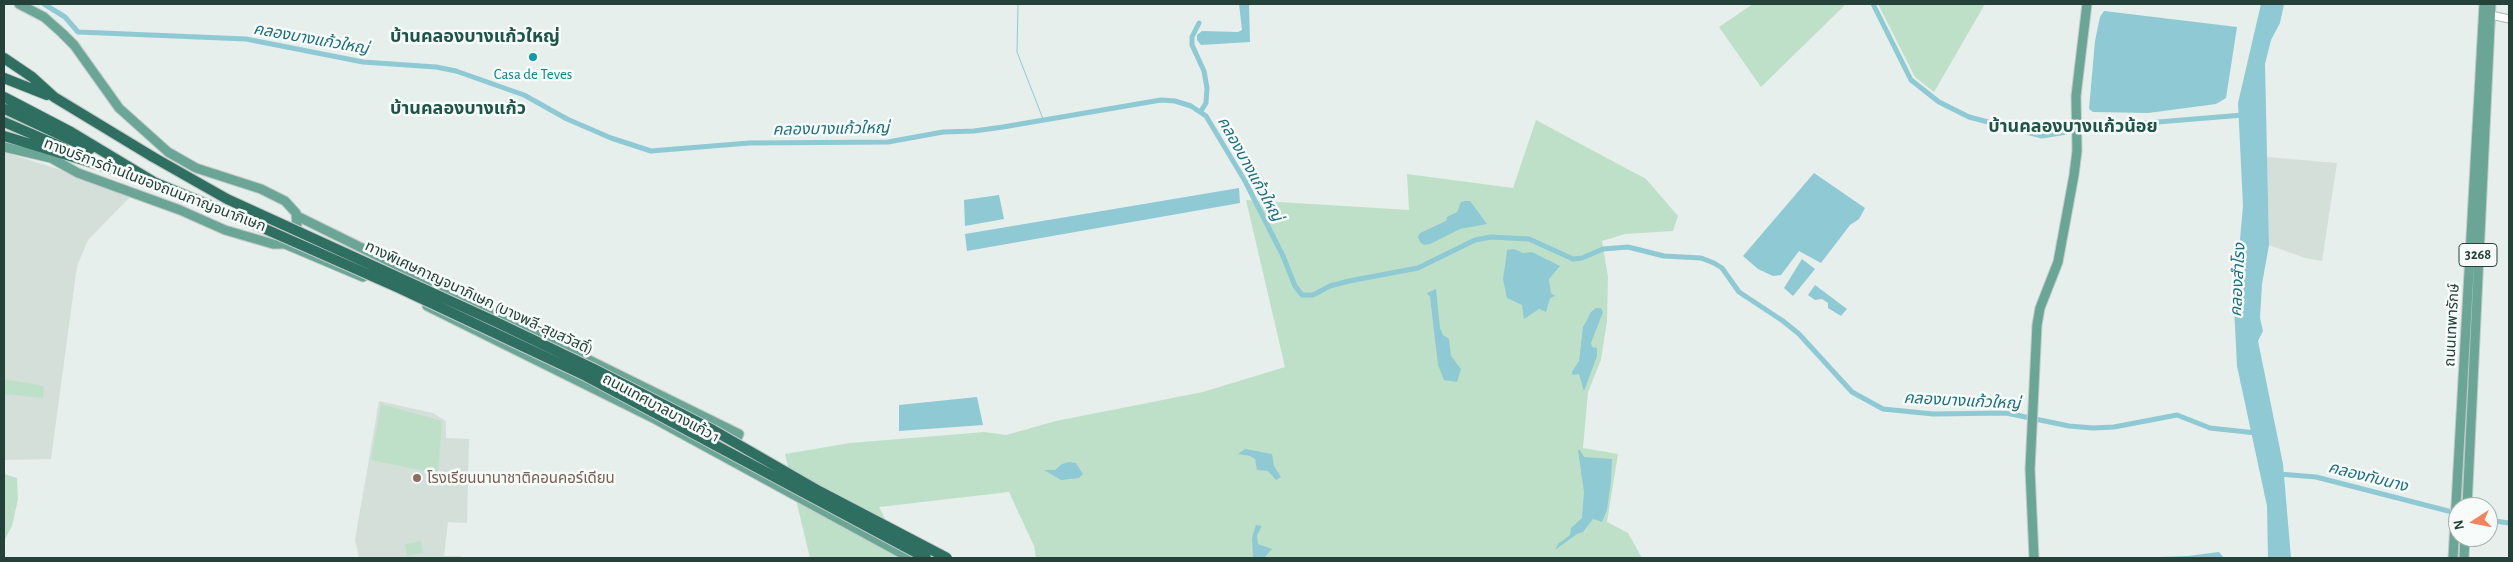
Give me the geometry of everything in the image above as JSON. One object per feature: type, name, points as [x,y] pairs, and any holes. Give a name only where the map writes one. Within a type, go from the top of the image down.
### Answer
[{"type":"highway","name":"ทางพิเศษกาญจนาภิเษก (บางพลี-สุขสวัสดิ์)","points":[[4,58],[32,77],[54,97],[153,157],[242,206],[478,313],[594,369],[713,430],[820,491],[947,558]]},
{"type":"highway","points":[[4,78],[54,97]]},
{"type":"highway","name":"ทางพิเศษกาญจนาภิเษก (บางพลี-สุขสวัสดิ์)","points":[[4,97],[71,132],[158,184]]},
{"type":"highway","points":[[5,109],[71,142],[107,155]]},
{"type":"highway","name":"ทางพิเศษกาญจนาภิเษก (บางพลี-สุขสวัสดิ์)","points":[[4,122],[62,147],[81,160]]},
{"type":"highway","name":"ทางพิเศษกาญจนาภิเษก (บางพลี-สุขสวัสดิ์)","points":[[4,136],[158,184],[399,288],[586,376],[649,408],[926,558]]},
{"type":"main road","points":[[19,4],[44,17],[62,33],[74,45],[119,108],[168,152],[196,168],[261,189],[285,201],[297,216],[739,434],[728,459]]},
{"type":"main road","points":[[2034,558],[2030,482],[2030,425],[2037,325],[2040,308],[2058,262],[2076,161],[2079,57],[2087,4]]},
{"type":"main road","name":"ถนนเทพารักษ์","points":[[2453,558],[2484,4]]},
{"type":"main road","name":"ถนนเทพารักษ์","points":[[2467,497],[2492,4]]},
{"type":"main road","name":"ทางบริการด้านในของถนนกาญจนาภิเษก","points":[[4,147],[55,160],[78,173],[180,210],[225,230],[273,244],[284,244]]},
{"type":"main road","points":[[284,244],[294,237],[297,216]]},
{"type":"main road","name":"ถนนเทศบาลบางแก้ว 1","points":[[284,244],[406,295],[619,401],[910,558]]},
{"type":"street","points":[[2491,15],[2509,19]]},
{"type":"shaded area","points":[[4,152],[134,193],[88,240],[77,266],[51,459],[4,460]]},
{"type":"shaded area","points":[[2267,157],[2337,163],[2322,261],[2305,258],[2269,245]]},
{"type":"shaded area","name":"โรงเรียนนานาชาติคอนคอร์เดียน","points":[[379,401],[433,413],[446,421],[446,438],[469,439],[467,523],[448,522],[444,556],[461,556],[461,558],[359,558],[355,540]]},
{"type":"green space","points":[[1753,4],[1846,4],[1761,87],[1719,27]]},
{"type":"green space","points":[[1878,4],[1985,4],[1934,92],[1915,77]]},
{"type":"green space","points":[[1536,120],[1646,179],[1678,216],[1673,231],[1625,234],[1602,241],[1608,277],[1607,321],[1601,360],[1588,392],[1583,448],[1618,454],[1607,522],[1628,533],[1642,558],[1036,558],[1034,546],[1009,492],[879,507],[905,558],[810,558],[785,454],[850,443],[985,432],[1006,435],[1056,421],[1203,392],[1285,367],[1246,200],[1409,210],[1407,174],[1513,188]]},
{"type":"green space","points":[[4,379],[44,386],[43,398],[4,394]]},
{"type":"green space","points":[[381,404],[442,421],[438,474],[371,460]]},
{"type":"green space","points":[[4,474],[17,478],[18,499],[12,526],[4,541]]},
{"type":"green space","points":[[421,541],[423,553],[407,556],[405,544]]},
{"type":"water","points":[[1239,4],[1249,4],[1250,42],[1201,45],[1197,40],[1197,35],[1202,31],[1238,32],[1242,30]]},
{"type":"water","name":"คลองสำโรง","points":[[2261,4],[2284,4],[2280,23],[2271,40],[2265,64],[2269,245],[2262,284],[2260,318],[2263,331],[2258,341],[2283,464],[2291,558],[2268,558],[2267,506],[2237,366],[2234,307],[2243,206],[2238,103]]},
{"type":"water","points":[[2104,11],[2237,27],[2226,98],[2216,104],[2148,113],[2093,112],[2089,109],[2095,41],[2100,17]]},
{"type":"water","points":[[1814,173],[1865,208],[1859,219],[1850,225],[1821,263],[1799,251],[1781,275],[1773,276],[1758,269],[1743,256]]},
{"type":"water","points":[[1239,188],[1240,203],[967,251],[965,234]]},
{"type":"water","points":[[999,195],[1004,219],[965,226],[964,200]]},
{"type":"water","points":[[1470,201],[1487,224],[1460,229],[1430,244],[1424,245],[1420,242],[1418,237],[1420,233],[1446,221],[1447,217],[1457,212],[1461,202]]},
{"type":"water","points":[[1514,249],[1523,253],[1532,252],[1560,266],[1549,279],[1551,293],[1555,296],[1550,298],[1546,312],[1539,309],[1524,319],[1522,305],[1507,298],[1503,279],[1507,250]]},
{"type":"water","points":[[1802,259],[1815,269],[1793,296],[1784,288]]},
{"type":"water","points":[[1815,285],[1847,309],[1841,316],[1828,308],[1828,303],[1822,299],[1815,300],[1808,295]]},
{"type":"water","points":[[1436,289],[1440,328],[1443,335],[1449,339],[1451,356],[1461,369],[1457,382],[1444,380],[1438,365],[1430,297],[1427,293]]},
{"type":"water","points":[[1596,308],[1601,308],[1603,312],[1591,343],[1592,347],[1597,348],[1597,356],[1584,391],[1579,374],[1572,375],[1572,372],[1579,361],[1583,327],[1591,312]]},
{"type":"water","points":[[977,397],[983,425],[899,431],[899,405]]},
{"type":"water","points":[[1245,449],[1272,454],[1274,466],[1281,477],[1276,480],[1268,471],[1257,470],[1255,459],[1238,454]]},
{"type":"water","points":[[1578,450],[1580,450],[1584,457],[1612,459],[1607,510],[1602,522],[1593,519],[1583,532],[1577,534],[1555,550],[1558,544],[1570,535],[1571,528],[1582,518],[1584,492]]},
{"type":"water","points":[[1076,463],[1083,474],[1079,478],[1061,480],[1044,470],[1055,470],[1062,464]]},
{"type":"water","points":[[1256,525],[1262,526],[1257,535],[1258,544],[1272,549],[1264,558],[1253,558],[1252,538]]},
{"type":"water","points":[[2219,552],[2224,558],[2134,558],[2188,556]]},
{"type":"waterway","name":"คลองบางแก้วใหญ่","points":[[44,4],[65,17],[78,32],[246,39],[363,62],[436,67],[456,71],[524,95],[567,119],[611,138],[651,151],[749,143],[888,142],[943,132],[974,131],[1003,127],[1161,100],[1175,101],[1191,106],[1206,116],[1245,181],[1283,256],[1295,286],[1302,295],[1313,295],[1330,286],[1349,281],[1418,268],[1475,240],[1491,237],[1529,239],[1573,259],[1582,258],[1603,249],[1628,247],[1664,256],[1701,258],[1722,268],[1739,292],[1799,334],[1852,392],[1883,409],[1933,414],[2006,413],[2069,426],[2093,428],[2114,427],[2177,415],[2210,428],[2256,433]]},
{"type":"waterway","points":[[1018,4],[1017,52],[1043,119]]},
{"type":"waterway","points":[[1873,4],[1911,80],[1939,102],[1969,117],[2042,136],[2097,127],[2243,115]]},
{"type":"waterway","points":[[1199,23],[1192,37],[1192,45],[1204,71],[1207,88],[1206,103],[1201,111]]},
{"type":"waterway","name":"คลองทับนาง","points":[[2279,474],[2316,477],[2448,511]]},
{"type":"waterway","name":"คลองทับนาง","points":[[2498,521],[2509,523]]},
{"type":"place","name":"Casa de Teves","points":[[533,57]]},
{"type":"place","name":"โรงเรียนนานาชาติคอนคอร์เดียน","points":[[417,478]]},
{"type":"district","name":"บ้านคลองบางแก้วใหญ่","points":[[475,37]]},
{"type":"district","name":"บ้านคลองบางแก้ว","points":[[458,109]]},
{"type":"district","name":"บ้านคลองบางแก้วน้อย","points":[[2073,127]]}]
